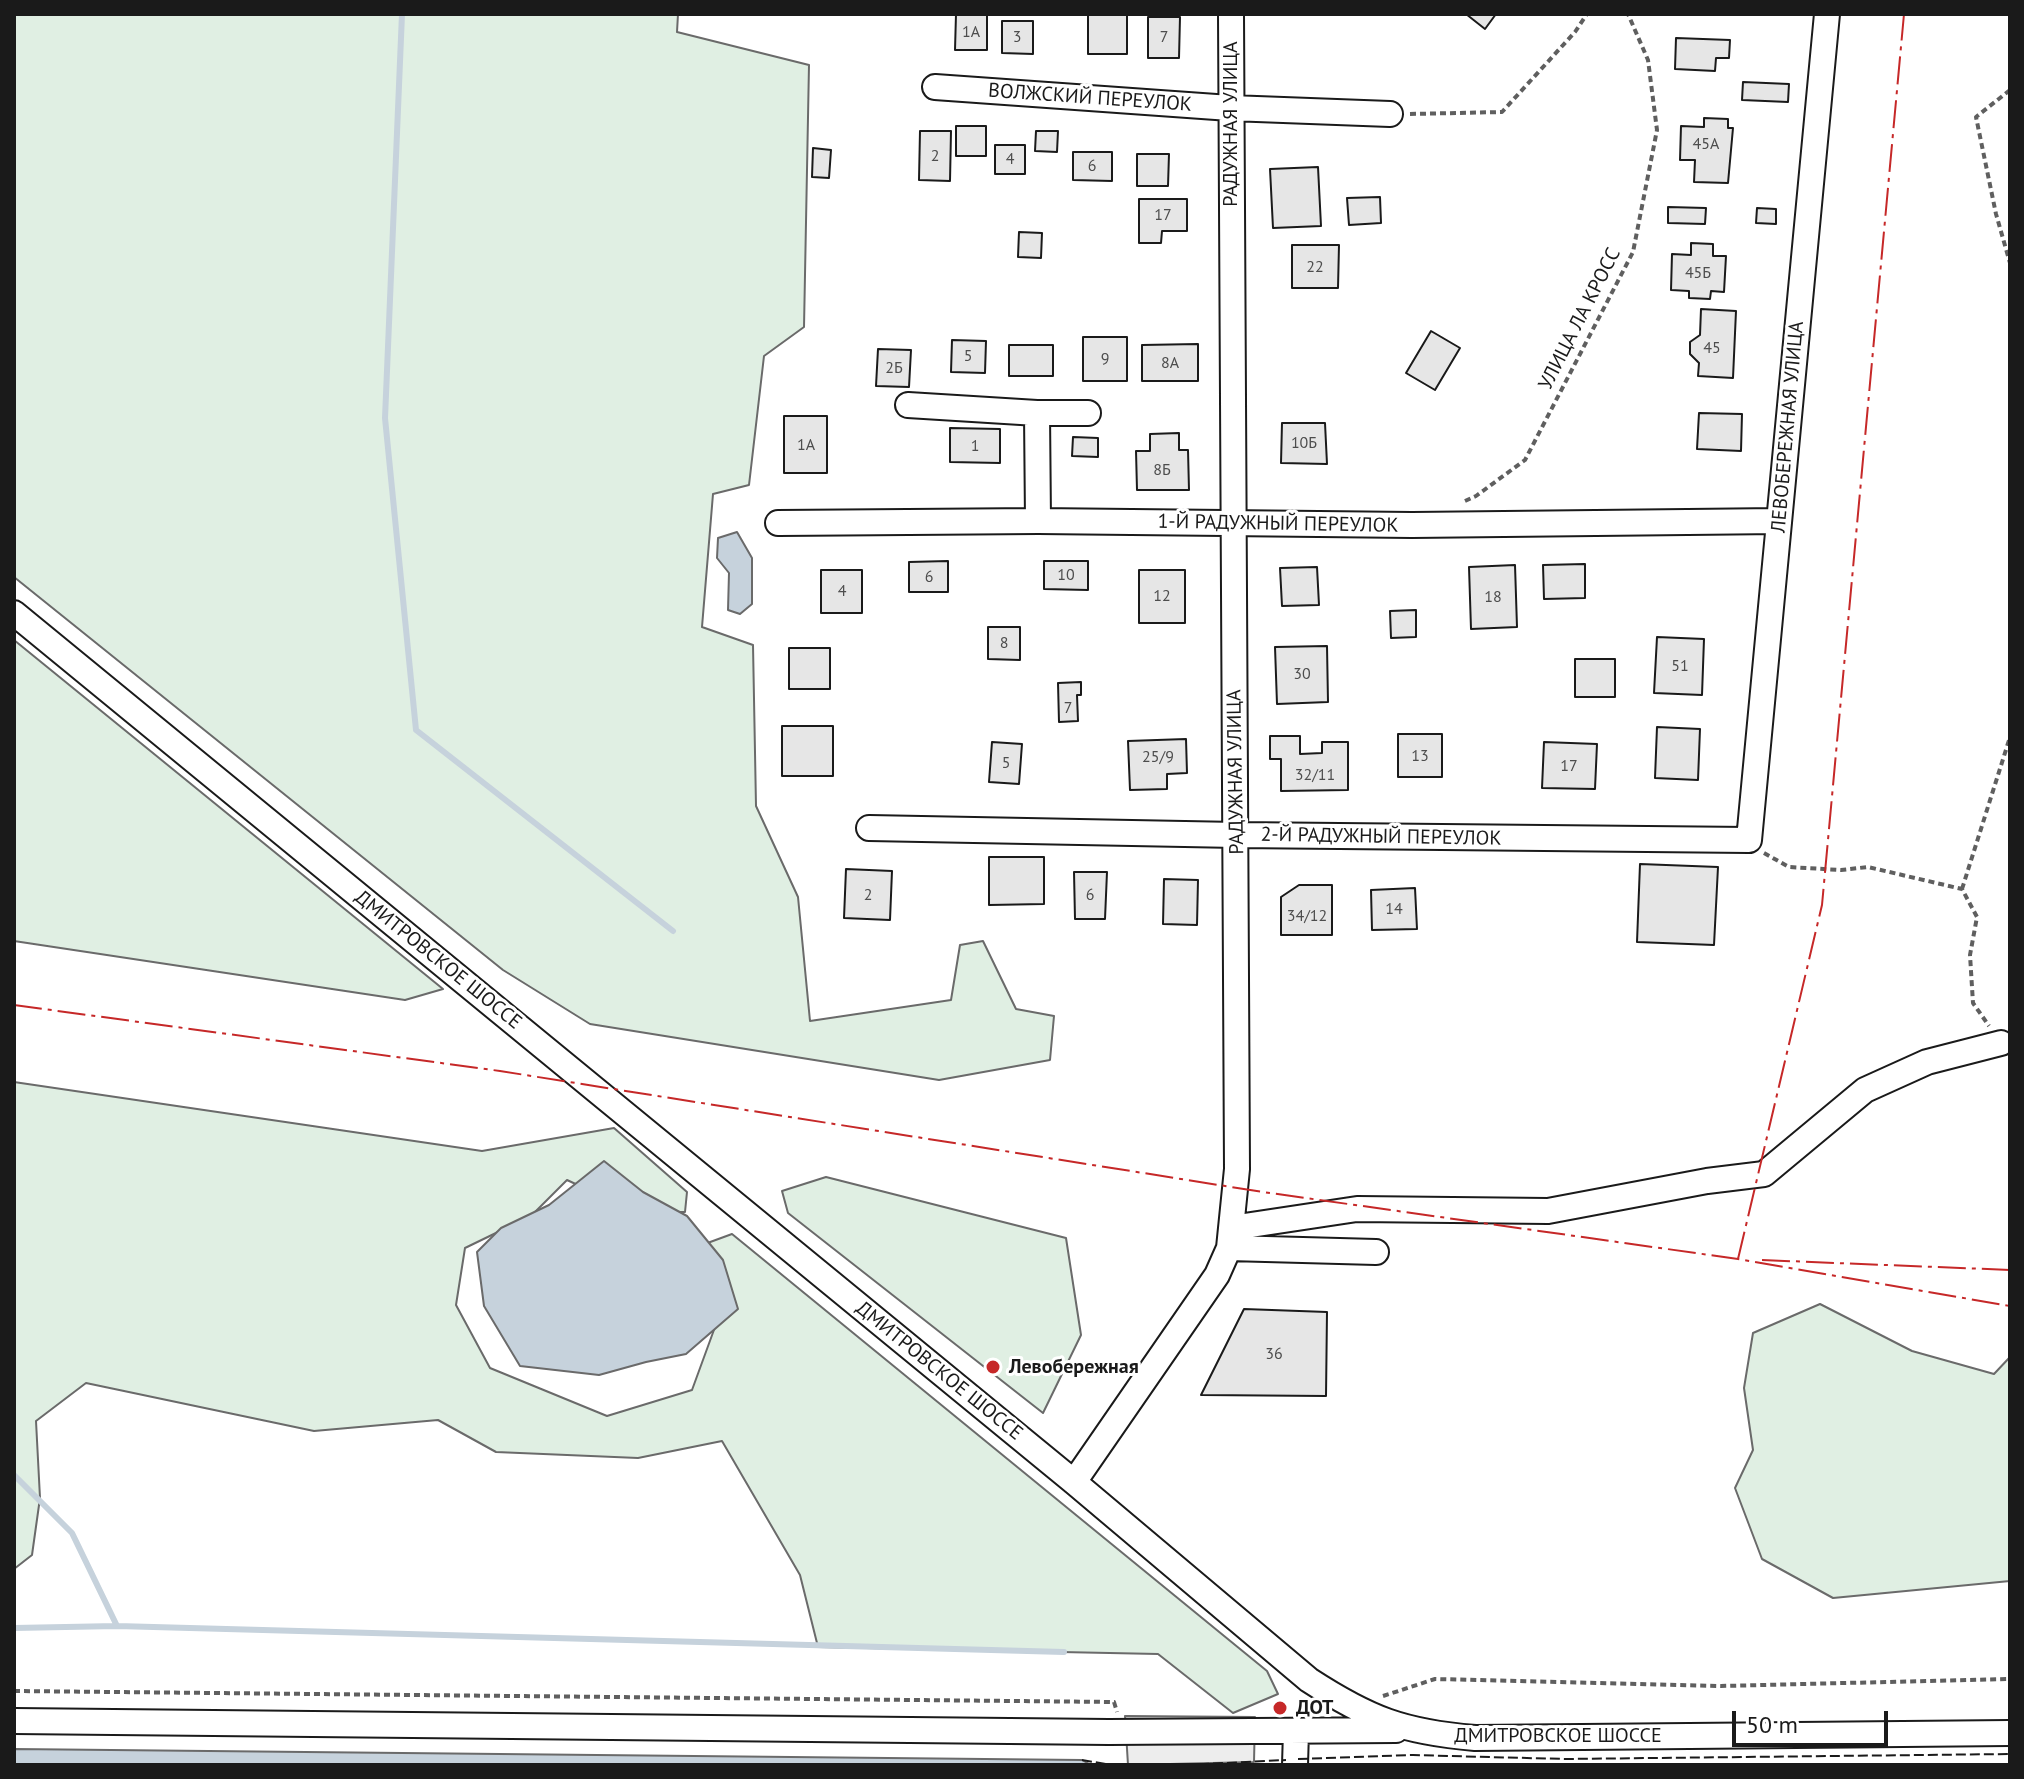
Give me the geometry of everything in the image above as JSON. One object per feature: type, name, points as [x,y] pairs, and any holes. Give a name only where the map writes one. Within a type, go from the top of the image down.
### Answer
[{"type":"street","name":"РАДУЖНАЯ УЛИЦА","points":[[1074,1482],[1217,1275],[1230,1238],[1237,1169],[1231,14]]},
{"type":"street","name":"ЛЕВОБЕРЕЖНАЯ УЛИЦА","points":[[1749,840],[1827,14]]},
{"type":"street","name":"ВОЛЖСКИЙ ПЕРЕУЛОК","points":[[935,87],[1230,108],[1390,114]]},
{"type":"street","points":[[908,405],[1088,413]]},
{"type":"street","points":[[1037,413],[1038,521]]},
{"type":"street","name":"1-Й РАДУЖНЫЙ ПЕРЕУЛОК","points":[[778,523],[1038,521],[1412,525],[1779,521]]},
{"type":"street","name":"ДМИТРОВСКОЕ ШОССЕ","points":[[14,613],[1074,1482],[1309,1680],[1350,1706],[1409,1730],[1475,1738],[2010,1733]]},
{"type":"street","name":"2-Й РАДУЖНЫЙ ПЕРЕУЛОК","points":[[869,828],[1749,840]]},
{"type":"street","points":[[1230,1238],[1357,1209],[1548,1211],[1707,1181],[1764,1174],[1865,1090],[1927,1062],[2001,1043]]},
{"type":"street","points":[[1230,1238],[1376,1252]]},
{"type":"street","points":[[14,1721],[1122,1731],[1409,1730]]},
{"type":"street","points":[[1295,1765],[1296,1731]]},
{"type":"path","points":[[1390,114],[1502,112],[1575,32],[1587,14]]},
{"type":"path","name":"УЛИЦА ЛА КРОСС","points":[[1464,502],[1525,460],[1633,252],[1657,130],[1648,60],[1628,14]]},
{"type":"path","points":[[2010,90],[1976,117],[1996,214],[2010,263]]},
{"type":"path","points":[[2001,1043],[1973,1003],[1970,955],[1977,917],[1962,889],[2010,737]]},
{"type":"path","points":[[1749,840],[1772,860],[1789,867],[1841,870],[1868,867],[1962,889]]},
{"type":"path","points":[[1381,1696],[1435,1679],[1721,1686],[2010,1679]]},
{"type":"path","points":[[14,1691],[1114,1702],[1122,1731]]},
{"type":"green space","points":[[14,14],[678,14],[677,32],[809,65],[804,327],[764,356],[749,485],[713,494],[702,627],[753,645],[756,806],[798,897],[810,1021],[951,1000],[960,945],[983,941],[1016,1009],[1054,1016],[1050,1060],[939,1080],[590,1024],[503,970],[14,577]]},
{"type":"green space","points":[[14,640],[443,989],[405,1000],[14,941]]},
{"type":"green space","points":[[14,1082],[482,1151],[614,1128],[687,1192],[685,1212],[636,1212],[567,1180],[531,1216],[465,1248],[456,1305],[490,1368],[607,1416],[692,1390],[730,1286],[702,1245],[732,1234],[1267,1671],[1278,1694],[1233,1713],[1158,1654],[818,1647],[800,1575],[722,1441],[638,1458],[496,1452],[438,1420],[314,1431],[86,1383],[36,1421],[40,1498],[32,1555],[14,1569]]},
{"type":"green space","points":[[826,1177],[1066,1238],[1081,1335],[1043,1413],[788,1213],[782,1191]]},
{"type":"green space","points":[[1820,1304],[1912,1351],[1994,1374],[2010,1357],[2010,1581],[1833,1598],[1762,1559],[1735,1488],[1753,1450],[1744,1388],[1753,1333]]},
{"type":"shaded area","points":[[737,532],[752,558],[752,604],[740,614],[728,610],[729,573],[717,558],[718,538]]},
{"type":"shaded area","points":[[604,1161],[643,1192],[687,1216],[723,1260],[738,1309],[686,1354],[599,1375],[520,1366],[484,1306],[477,1252],[501,1228],[549,1205]]},
{"type":"shaded area","points":[[1125,1716],[1255,1717],[1254,1762],[1128,1765]]},
{"type":"shaded area","points":[[14,1749],[1082,1760],[1091,1765],[14,1765]]},
{"type":"building","points":[[956,14],[987,14],[987,50],[955,50]]},
{"type":"building","points":[[1088,14],[1127,14],[1127,54],[1088,54]]},
{"type":"building","points":[[1466,14],[1496,14],[1485,29]]},
{"type":"building","points":[[1148,17],[1180,17],[1179,58],[1148,58]]},
{"type":"building","points":[[1002,21],[1033,21],[1033,54],[1002,53]]},
{"type":"building","points":[[1676,38],[1730,40],[1729,58],[1716,58],[1715,71],[1675,69]]},
{"type":"building","points":[[1743,82],[1789,84],[1788,102],[1742,100]]},
{"type":"building","points":[[1704,118],[1728,119],[1728,128],[1733,128],[1728,183],[1694,182],[1695,160],[1680,160],[1681,126],[1704,127]]},
{"type":"building","points":[[956,126],[986,126],[986,156],[956,156]]},
{"type":"building","points":[[920,131],[951,131],[950,181],[919,180]]},
{"type":"building","points":[[1036,131],[1058,131],[1057,152],[1035,151]]},
{"type":"building","points":[[995,145],[1025,145],[1025,174],[995,174]]},
{"type":"building","points":[[813,148],[831,150],[829,178],[812,177]]},
{"type":"building","points":[[1073,152],[1112,152],[1112,181],[1073,180]]},
{"type":"building","points":[[1137,154],[1169,154],[1168,186],[1137,186]]},
{"type":"building","points":[[1318,167],[1321,226],[1273,228],[1270,169]]},
{"type":"building","points":[[1380,197],[1381,223],[1349,225],[1347,198]]},
{"type":"building","points":[[1139,199],[1187,199],[1187,231],[1162,231],[1161,243],[1139,243]]},
{"type":"building","points":[[1668,207],[1706,208],[1705,224],[1668,223]]},
{"type":"building","points":[[1757,208],[1776,209],[1776,224],[1756,223]]},
{"type":"building","points":[[1019,232],[1042,233],[1041,258],[1018,257]]},
{"type":"building","points":[[1691,243],[1713,244],[1713,256],[1726,256],[1724,292],[1711,291],[1710,299],[1689,298],[1689,291],[1671,290],[1672,254],[1691,255]]},
{"type":"building","points":[[1292,245],[1339,245],[1338,288],[1292,288]]},
{"type":"building","points":[[1701,309],[1736,311],[1733,378],[1698,376],[1699,363],[1690,354],[1690,342],[1700,335]]},
{"type":"building","points":[[1431,331],[1460,348],[1435,390],[1406,373]]},
{"type":"building","points":[[1083,337],[1127,337],[1127,381],[1083,381]]},
{"type":"building","points":[[952,340],[986,341],[985,373],[951,372]]},
{"type":"building","points":[[1198,344],[1198,381],[1142,381],[1142,345]]},
{"type":"building","points":[[1009,345],[1053,345],[1053,376],[1009,376]]},
{"type":"building","points":[[878,349],[911,350],[909,387],[876,386]]},
{"type":"building","points":[[1699,413],[1742,414],[1741,451],[1697,449]]},
{"type":"building","points":[[784,416],[827,416],[827,473],[784,473]]},
{"type":"building","points":[[1282,423],[1325,423],[1327,464],[1281,463]]},
{"type":"building","points":[[950,428],[1000,429],[1000,463],[950,462]]},
{"type":"building","points":[[1179,433],[1179,450],[1188,450],[1189,490],[1137,490],[1136,451],[1150,451],[1150,434]]},
{"type":"building","points":[[1073,437],[1098,438],[1098,457],[1072,456]]},
{"type":"building","points":[[948,561],[948,592],[909,592],[909,562]]},
{"type":"building","points":[[1044,561],[1088,561],[1088,590],[1044,589]]},
{"type":"building","points":[[1585,564],[1585,598],[1544,599],[1543,565]]},
{"type":"building","points":[[1515,565],[1517,627],[1471,629],[1469,567]]},
{"type":"building","points":[[1317,567],[1319,605],[1282,606],[1280,568]]},
{"type":"building","points":[[821,570],[862,570],[862,613],[821,613]]},
{"type":"building","points":[[1139,570],[1185,570],[1185,623],[1139,623]]},
{"type":"building","points":[[1416,610],[1416,637],[1391,638],[1390,611]]},
{"type":"building","points":[[988,627],[1020,627],[1020,660],[988,659]]},
{"type":"building","points":[[1657,637],[1704,639],[1702,695],[1654,693]]},
{"type":"building","points":[[1327,646],[1328,702],[1277,704],[1275,647]]},
{"type":"building","points":[[789,648],[830,648],[830,689],[789,689]]},
{"type":"building","points":[[1575,659],[1615,659],[1615,697],[1575,697]]},
{"type":"building","points":[[1081,682],[1081,695],[1077,695],[1078,721],[1059,722],[1058,683]]},
{"type":"building","points":[[782,726],[833,726],[833,776],[782,776]]},
{"type":"building","points":[[1657,727],[1700,729],[1698,780],[1655,778]]},
{"type":"building","points":[[1398,734],[1442,734],[1442,777],[1398,777]]},
{"type":"building","points":[[1270,736],[1300,736],[1300,754],[1322,753],[1322,742],[1348,742],[1348,790],[1281,791],[1281,759],[1270,759]]},
{"type":"building","points":[[1186,739],[1187,773],[1167,774],[1167,789],[1130,790],[1128,741]]},
{"type":"building","points":[[992,742],[1022,744],[1019,784],[989,782]]},
{"type":"building","points":[[1544,742],[1597,744],[1595,789],[1542,788]]},
{"type":"building","points":[[989,857],[1044,857],[1044,904],[989,905]]},
{"type":"building","points":[[1640,864],[1718,867],[1714,945],[1637,942]]},
{"type":"building","points":[[846,869],[892,871],[890,920],[844,918]]},
{"type":"building","points":[[1074,872],[1107,872],[1105,919],[1075,919]]},
{"type":"building","points":[[1164,879],[1198,880],[1197,925],[1163,924]]},
{"type":"building","points":[[1299,885],[1332,885],[1332,935],[1281,935],[1281,897]]},
{"type":"building","points":[[1415,888],[1417,929],[1372,930],[1371,890]]},
{"type":"building","points":[[1244,1309],[1327,1312],[1326,1396],[1201,1395]]},
{"type":"waterway","points":[[402,14],[385,418],[416,730],[673,931]]},
{"type":"waterway","points":[[14,1475],[72,1533],[117,1626]]},
{"type":"waterway","points":[[14,1628],[117,1626],[1064,1652]]},
{"type":"fence","points":[[1298,1759],[1413,1755],[1565,1759],[2010,1754]]},
{"type":"fence","points":[[1082,1760],[1112,1765]]},
{"type":"fence","points":[[1185,1765],[1286,1760]]},
{"type":"power","points":[[1738,1259],[1822,905],[1904,14]]},
{"type":"power","points":[[14,1005],[500,1071],[1263,1192],[1738,1259],[2010,1306]]},
{"type":"power","points":[[1762,1260],[2010,1270]]},
{"type":"place","name":"Левобережная","points":[[993,1367]]},
{"type":"place","name":"ДОТ","points":[[1280,1708]]}]
